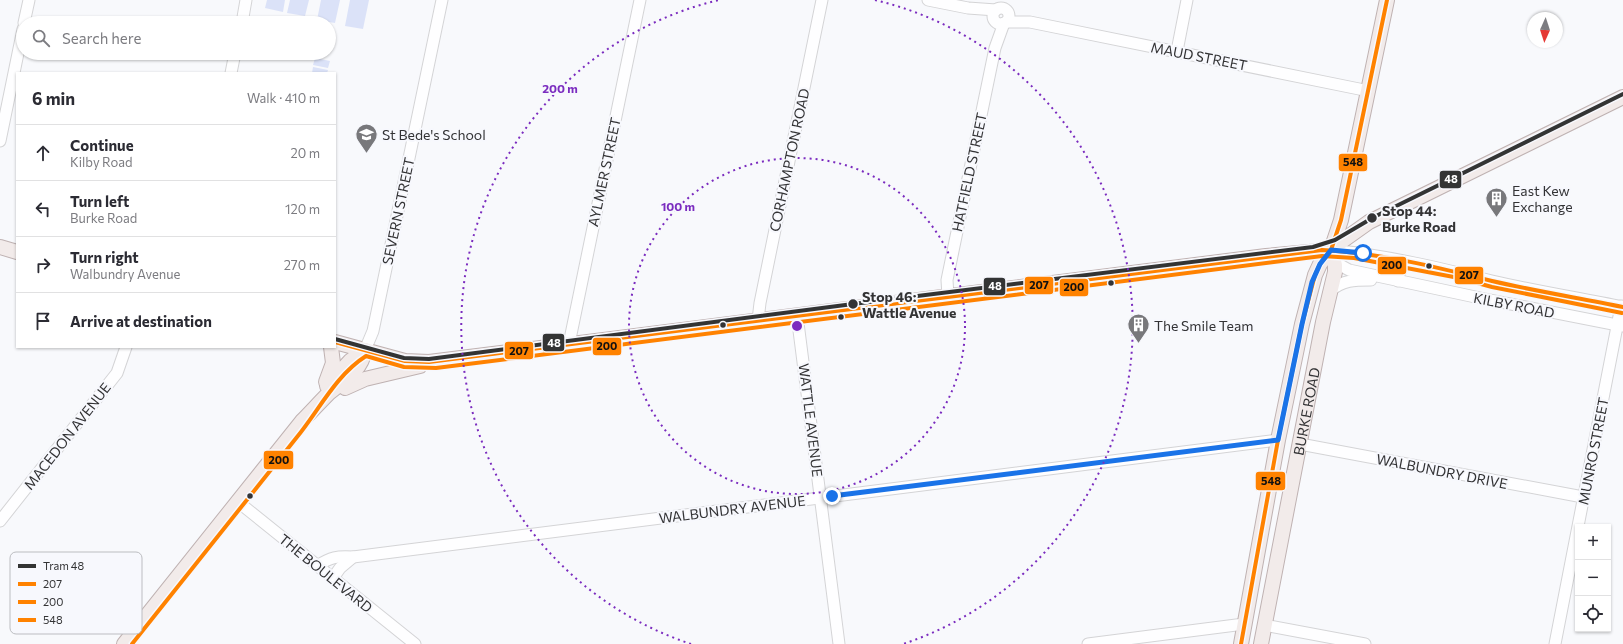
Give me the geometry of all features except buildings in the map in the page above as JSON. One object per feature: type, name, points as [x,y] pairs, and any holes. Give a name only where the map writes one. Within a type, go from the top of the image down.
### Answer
[{"type":"main road","name":"BURKE ROAD","points":[[1241,644],[1278,440],[1302,324],[1312,282],[1320,264],[1331,250],[1343,214],[1387,0]]},
{"type":"main road","points":[[318,400],[362,380],[442,361],[1295,252],[1331,250],[1369,222],[1623,98]]},
{"type":"main road","points":[[0,247],[16,252]]},
{"type":"main road","name":"BURKE ROAD","points":[[1261,644],[1323,322],[1336,269],[1331,250]]},
{"type":"main road","points":[[336,342],[411,362],[442,361]]},
{"type":"main road","points":[[142,621],[318,400],[333,363],[331,348]]},
{"type":"main road","points":[[318,400],[354,373],[362,362],[365,350]]},
{"type":"main road","points":[[124,644],[132,634]]},
{"type":"street","points":[[26,16],[29,0]]},
{"type":"street","points":[[243,16],[246,0]]},
{"type":"street","name":"SEVERN STREET","points":[[365,350],[373,331],[442,0]]},
{"type":"street","name":"AYLMER STREET","points":[[569,344],[640,0]]},
{"type":"street","name":"CORHAMPTON ROAD","points":[[758,320],[760,303],[822,0]]},
{"type":"street","name":"MAUD STREET","points":[[928,0],[968,8],[1002,12],[1030,22],[1369,91]]},
{"type":"street","points":[[1177,51],[1187,0]]},
{"type":"street","name":"HATFIELD STREET","points":[[948,296],[947,280],[1002,12]]},
{"type":"street","points":[[0,141],[17,60]]},
{"type":"street","points":[[231,72],[234,60]]},
{"type":"street","name":"KILBY ROAD","points":[[1331,250],[1363,253],[1460,272],[1493,281],[1622,306]]},
{"type":"street","name":"KILBY ROAD","points":[[1331,250],[1337,261],[1345,269],[1620,325]]},
{"type":"street","points":[[1330,291],[1338,285],[1350,280],[1394,280],[1401,261]]},
{"type":"street","name":"MUNRO STREET","points":[[1555,644],[1620,325],[1622,306]]},
{"type":"street","name":"WATTLE AVENUE","points":[[797,315],[839,644]]},
{"type":"street","name":"MACEDON AVENUE","points":[[0,521],[117,373],[126,348]]},
{"type":"street","name":"WALBUNDRY AVENUE","points":[[317,566],[331,557],[353,557],[1278,440]]},
{"type":"street","name":"WALBUNDRY DRIVE","points":[[1300,444],[1584,497]]},
{"type":"street","name":"THE BOULEVARD","points":[[238,501],[415,644]]},
{"type":"street","points":[[333,578],[340,568],[353,557]]},
{"type":"street","points":[[1088,644],[1244,624]]},
{"type":"street","points":[[1264,625],[1365,644]]},
{"type":"shaded area","points":[[267,0],[285,0],[283,12],[265,8]]},
{"type":"shaded area","points":[[290,0],[309,0],[305,16],[287,13]]},
{"type":"shaded area","points":[[321,0],[340,0],[336,18],[336,16],[318,16]]},
{"type":"shaded area","points":[[350,0],[369,0],[363,29],[345,26]]},
{"type":"shaded area","points":[[314,60],[330,61],[328,68],[313,65]]},
{"type":"shaded area","points":[[313,67],[328,70],[327,72],[312,72]]},
{"type":"tram line","name":"48","points":[[336,339],[404,358],[429,359],[853,304],[1313,247],[1335,240],[1374,217],[1623,94]]},
{"type":"transit line","name":"548","points":[[1241,644],[1278,440],[1302,324],[1315,275],[1320,264],[1331,250],[1341,220],[1387,0]]},
{"type":"transit line","name":"207","points":[[336,342],[405,361],[429,362],[1322,250],[1387,257],[1508,285],[1623,307]]},
{"type":"transit line","name":"200","points":[[142,631],[305,427],[328,394],[346,373],[366,356],[404,367],[436,368],[1322,256],[1354,258],[1459,278],[1492,287],[1622,313]]},
{"type":"transit line","name":"200","points":[[132,644],[140,634]]},
{"type":"place","name":"St Bede's School","points":[[366,154]]},
{"type":"place","name":"Stop 44: Burke Road","points":[[1372,218]]},
{"type":"place","name":"East Kew Exchange","points":[[1497,218]]},
{"type":"place","name":"Stop 46: Wattle Avenue","points":[[853,304]]},
{"type":"place","name":"The Smile Team","points":[[1139,344]]},
{"type":"route","points":[[832,496],[1278,440],[1302,324],[1312,282],[1317,270],[1331,250],[1363,253]]}]
